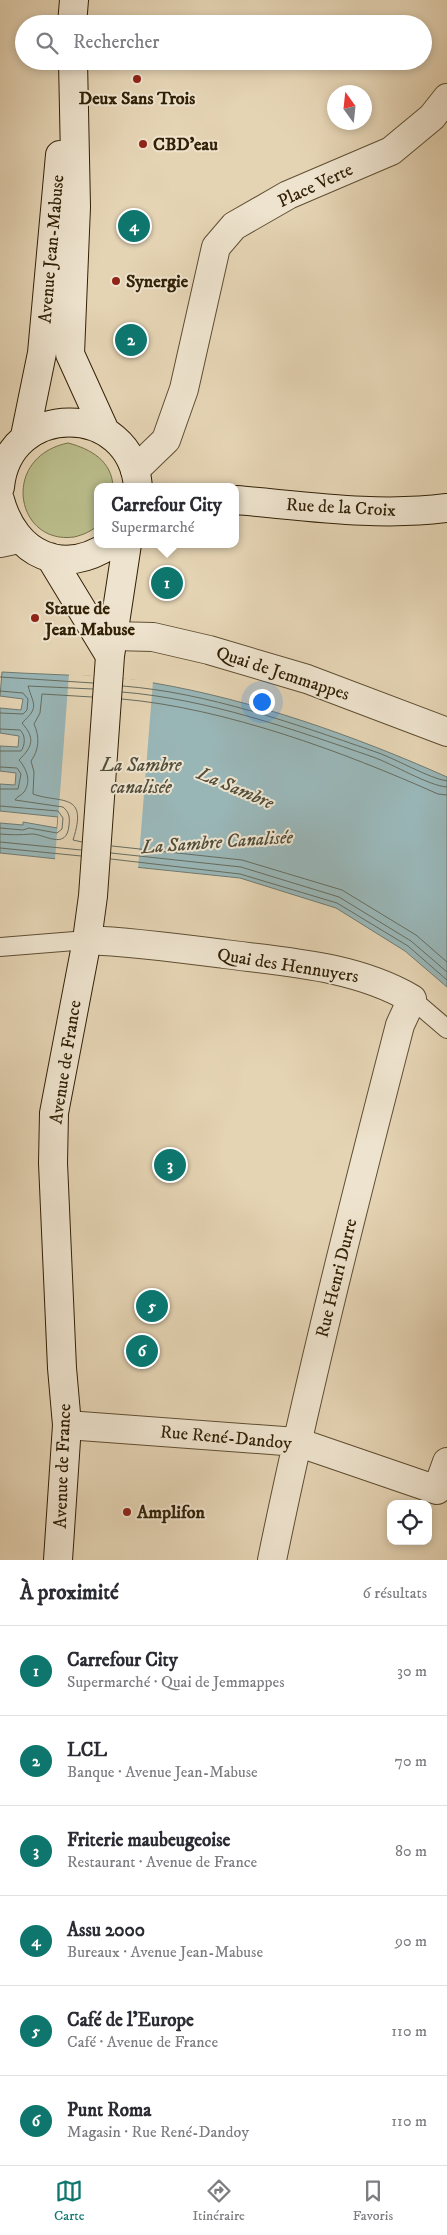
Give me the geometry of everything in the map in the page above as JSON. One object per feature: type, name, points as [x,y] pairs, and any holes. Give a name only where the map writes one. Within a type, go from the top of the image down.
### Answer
[{"type":"main road","name":"Avenue Jean-Mabuse","points":[[25,436],[42,353],[67,70]]},
{"type":"main road","points":[[73,70],[76,207],[70,354],[105,431]]},
{"type":"main road","name":"Place Verte","points":[[137,479],[166,440],[184,389],[205,288],[216,247],[234,226],[288,194],[391,151],[432,117],[447,98]]},
{"type":"main road","points":[[0,478],[10,453],[25,436],[44,426],[64,422],[86,423],[105,431],[129,455],[137,479]]},
{"type":"main road","points":[[0,500],[9,541],[50,557],[74,560],[97,554],[105,548]]},
{"type":"main road","name":"Rue de la Croix","points":[[239,500],[358,511],[424,511],[447,508]]},
{"type":"main road","name":"Avenue de France","points":[[58,1560],[67,1425],[62,1368],[53,1163],[54,1112],[87,940],[94,881],[111,653],[126,548]]},
{"type":"main road","points":[[50,557],[111,653]]},
{"type":"main road","name":"Quai de Jemmappes","points":[[111,653],[153,637],[209,650],[307,679],[447,732]]},
{"type":"main road","name":"Quai des Hennuyers","points":[[87,940],[120,941],[296,963],[361,976],[390,986],[412,999]]},
{"type":"main road","name":"Rue Henri Durre","points":[[272,1560],[297,1442],[400,1025],[412,999]]},
{"type":"main road","name":"Rue René-Dandoy","points":[[67,1425],[297,1442],[437,1490],[447,1462]]},
{"type":"lane","points":[[0,947],[87,940]]},
{"type":"lane","name":"Quai des Hennuyers","points":[[412,999],[447,1029]]},
{"type":"green space","points":[[68,443],[92,453],[109,470],[113,483],[94,483],[93,529],[74,537],[54,536],[39,528],[28,514],[23,498],[24,481],[32,465],[46,451]]},
{"type":"water","name":"La Sambre canalisée","points":[[2,672],[116,678],[191,690],[266,709],[303,721],[376,747],[447,777],[447,987],[405,951],[336,908],[240,878],[0,853],[0,823],[23,825],[23,822],[57,828],[58,817],[0,811],[0,784],[15,785],[16,773],[0,771],[0,746],[18,747],[19,736],[0,733],[0,708],[21,710],[23,699],[0,696]]},
{"type":"pier","points":[[69,674],[153,681],[138,869],[55,860]]},
{"type":"place","name":"Deux Sans Trois","points":[[137,79]]},
{"type":"place","name":"CBD'eau","points":[[143,144]]},
{"type":"place","name":"Assu 2000","points":[[134,226]]},
{"type":"place","name":"Synergie","points":[[116,281]]},
{"type":"place","name":"LCL","points":[[131,340]]},
{"type":"place","name":"Carrefour City","points":[[167,583]]},
{"type":"place","name":"Statue de Jean Mabuse","points":[[35,618]]},
{"type":"place","name":"Friterie maubeugeoise","points":[[170,1165]]},
{"type":"place","name":"Café de l'Europe","points":[[152,1306]]},
{"type":"place","name":"Punt Roma","points":[[142,1351]]},
{"type":"place","name":"Amplifon","points":[[127,1512]]},
{"type":"water label","name":"La Sambre","points":[[236,787]]},
{"type":"water label","name":"La Sambre Canalisée","points":[[217,841]]}]
